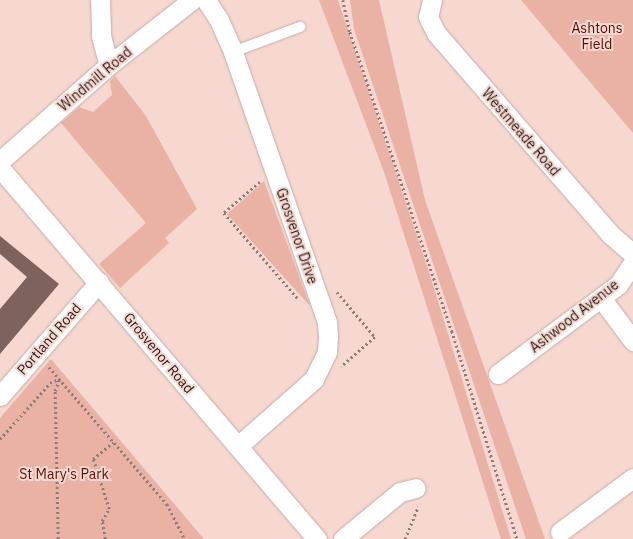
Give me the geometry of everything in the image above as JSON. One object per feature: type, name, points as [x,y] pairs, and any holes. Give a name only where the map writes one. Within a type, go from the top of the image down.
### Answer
[{"type":"street","points":[[100,0],[101,36],[109,66]]},
{"type":"street","name":"Windmill Road","points":[[0,161],[109,66],[192,0]]},
{"type":"street","name":"Grosvenor Drive","points":[[206,0],[220,20],[233,52],[274,169],[323,312],[327,352],[314,379],[238,446]]},
{"type":"street","name":"Westmeade Road","points":[[432,0],[428,17],[436,33],[610,234],[633,254]]},
{"type":"street","name":"Grosvenor Road","points":[[0,168],[99,282],[317,539]]},
{"type":"street","name":"Ashwood Avenue","points":[[503,363],[601,298],[618,285],[633,263]]},
{"type":"street","name":"Portland Road","points":[[0,396],[99,282]]},
{"type":"street","points":[[601,298],[633,341]]},
{"type":"street","points":[[565,523],[633,478]]},
{"type":"street","points":[[343,539],[400,492],[416,488]]},
{"type":"lane","points":[[233,52],[300,27]]},
{"type":"path","points":[[343,0],[350,32],[452,331],[517,539]]},
{"type":"path","points":[[274,169],[224,213],[308,311],[323,312]]},
{"type":"path","points":[[36,354],[166,504],[185,539]]},
{"type":"path","points":[[0,439],[50,383],[59,379]]},
{"type":"path","points":[[58,539],[55,391],[59,379]]},
{"type":"path","points":[[104,539],[102,521],[109,508],[93,459],[113,442]]},
{"type":"path","points":[[405,539],[418,509],[416,488]]},
{"type":"green space","points":[[319,0],[338,0],[429,272],[511,539],[501,539],[384,172]]},
{"type":"green space","points":[[350,0],[379,0],[425,200],[545,539],[526,539],[354,29]]},
{"type":"green space","name":"Ashtons Field","points":[[521,0],[633,0],[633,133]]},
{"type":"green space","points":[[115,76],[146,116],[197,209],[165,238],[169,243],[120,288],[99,264],[146,223],[61,123],[79,107],[93,112],[112,95],[110,81]]},
{"type":"green space","points":[[264,181],[310,306],[227,214]]},
{"type":"green space","name":"St Mary's Park","points":[[51,359],[204,539],[0,539],[0,418]]},
{"type":"building","points":[[0,236],[59,284],[0,354],[0,309],[27,277],[0,254]]}]
